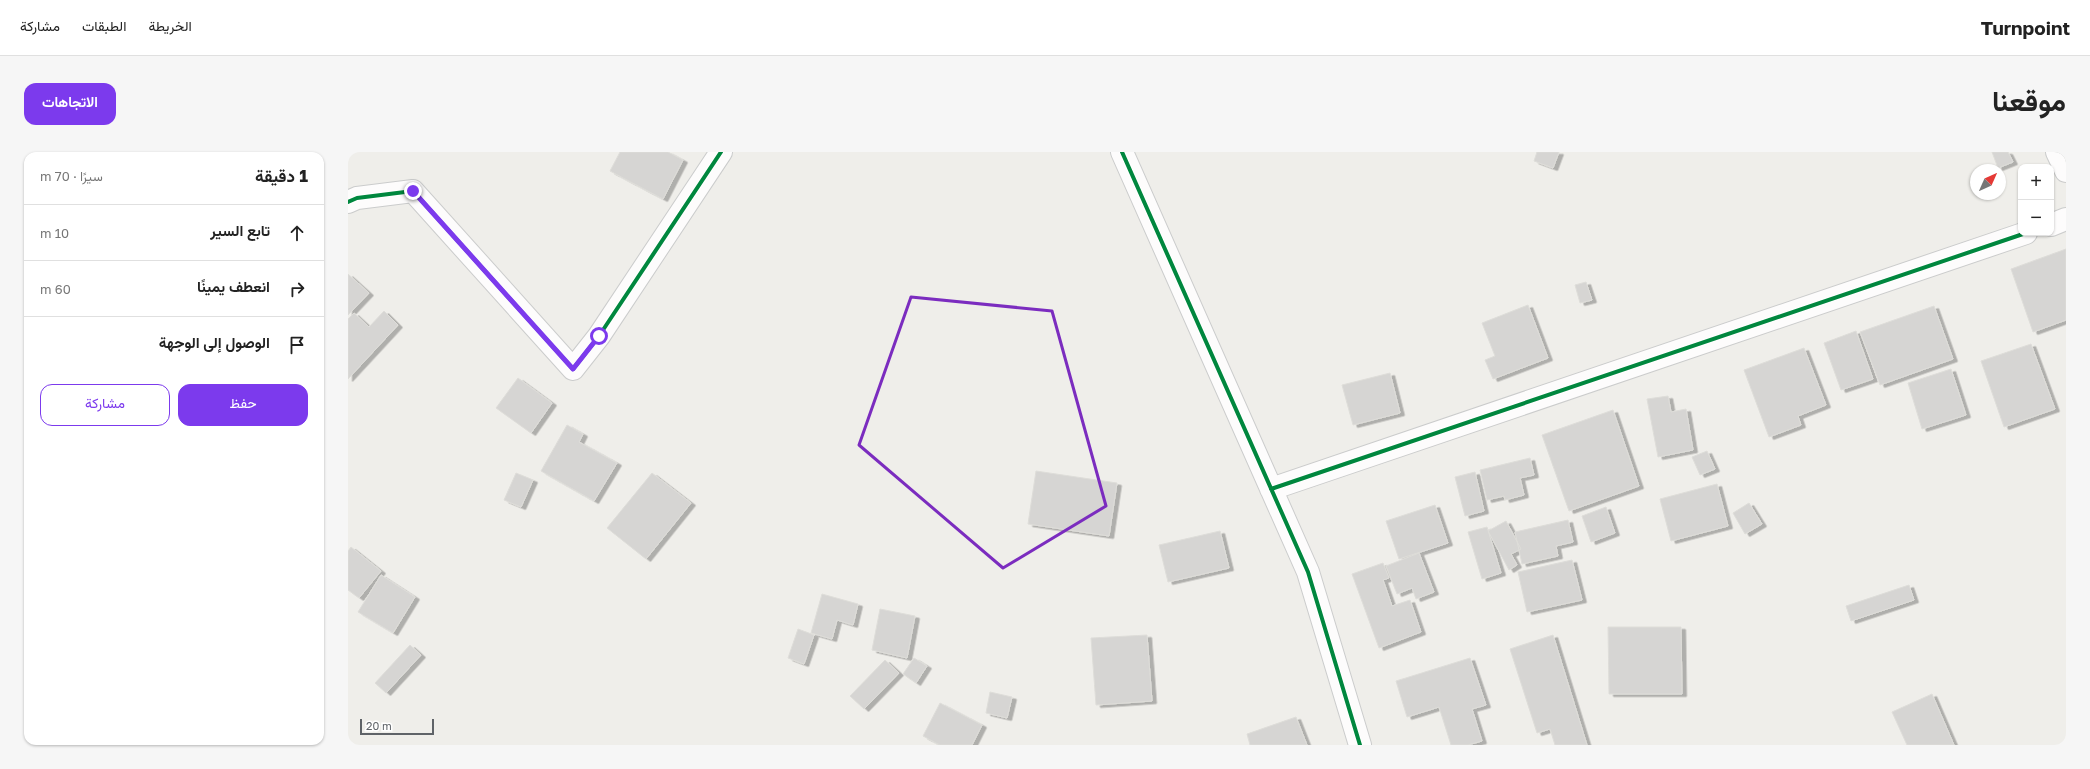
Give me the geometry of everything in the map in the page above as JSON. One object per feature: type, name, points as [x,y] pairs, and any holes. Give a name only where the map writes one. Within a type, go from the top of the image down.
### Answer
[{"type":"street","points":[[348,202],[357,198],[413,191],[573,369],[599,336],[721,152]]},
{"type":"street","points":[[1122,152],[1308,572],[1360,745]]},
{"type":"street","points":[[2057,152],[2066,171]]},
{"type":"street","points":[[2054,224],[2066,220]]},
{"type":"street","points":[[1272,489],[2018,236]]},
{"type":"highlighted area","points":[[911,297],[1052,311],[1106,506],[1003,568],[859,445]]},
{"type":"building","points":[[620,152],[668,152],[683,160],[663,199],[610,171]]},
{"type":"building","points":[[1537,152],[1559,152],[1553,168],[1534,161]]},
{"type":"building","points":[[1992,152],[2008,152],[2013,162],[2006,165],[1996,164]]},
{"type":"building","points":[[2066,249],[2066,320],[2033,332],[2011,269]]},
{"type":"building","points":[[348,274],[369,293],[348,315]]},
{"type":"building","points":[[1586,282],[1592,300],[1580,303],[1575,285]]},
{"type":"building","points":[[1528,305],[1548,358],[1493,379],[1485,360],[1495,356],[1482,323]]},
{"type":"building","points":[[1934,306],[1953,359],[1880,385],[1860,332]]},
{"type":"building","points":[[384,311],[398,325],[348,379],[348,319],[354,313],[369,327]]},
{"type":"building","points":[[1856,331],[1873,379],[1841,390],[1824,343]]},
{"type":"building","points":[[2031,344],[2055,409],[2004,427],[1981,361]]},
{"type":"building","points":[[1804,348],[1826,405],[1798,416],[1801,425],[1769,437],[1744,370]]},
{"type":"building","points":[[1951,369],[1966,415],[1922,429],[1908,383]]},
{"type":"building","points":[[1390,373],[1400,413],[1353,425],[1342,385]]},
{"type":"building","points":[[518,378],[552,403],[531,433],[496,408]]},
{"type":"building","points":[[1668,396],[1671,412],[1686,409],[1693,450],[1658,457],[1647,399]]},
{"type":"building","points":[[1613,410],[1639,486],[1569,511],[1542,435]]},
{"type":"building","points":[[567,425],[583,434],[579,442],[617,463],[594,501],[541,471]]},
{"type":"building","points":[[1707,451],[1715,469],[1700,475],[1692,457]]},
{"type":"building","points":[[1530,458],[1534,475],[1520,478],[1524,495],[1505,500],[1504,496],[1487,500],[1480,470]]},
{"type":"building","points":[[1036,471],[1117,483],[1109,536],[1028,524]]},
{"type":"building","points":[[1475,472],[1484,511],[1465,516],[1455,477]]},
{"type":"building","points":[[516,473],[533,480],[521,507],[504,500]]},
{"type":"building","points":[[652,473],[691,503],[646,559],[607,528]]},
{"type":"building","points":[[1717,484],[1728,526],[1671,541],[1660,499]]},
{"type":"building","points":[[1749,503],[1762,524],[1745,534],[1733,513]]},
{"type":"building","points":[[1435,505],[1448,543],[1399,559],[1386,521]]},
{"type":"building","points":[[1606,507],[1615,533],[1591,542],[1582,516]]},
{"type":"building","points":[[1568,520],[1573,542],[1556,546],[1558,556],[1522,564],[1515,532]]},
{"type":"building","points":[[1506,521],[1521,549],[1511,554],[1517,565],[1509,570],[1488,531]]},
{"type":"building","points":[[1487,527],[1501,573],[1482,579],[1468,532]]},
{"type":"building","points":[[1220,531],[1229,568],[1168,582],[1159,545]]},
{"type":"building","points":[[351,547],[381,571],[359,598],[348,590],[348,551]]},
{"type":"building","points":[[1419,553],[1434,592],[1416,599],[1412,588],[1397,594],[1386,566]]},
{"type":"building","points":[[1572,560],[1582,600],[1527,612],[1518,572]]},
{"type":"building","points":[[1383,563],[1389,578],[1383,580],[1392,606],[1410,600],[1421,632],[1379,648],[1352,574]]},
{"type":"building","points":[[381,575],[415,597],[393,633],[358,612]]},
{"type":"building","points":[[1909,585],[1914,600],[1851,621],[1846,606]]},
{"type":"building","points":[[822,594],[858,604],[853,625],[837,620],[832,639],[811,633]]},
{"type":"building","points":[[880,609],[915,616],[907,658],[872,650]]},
{"type":"building","points":[[1608,627],[1681,627],[1682,694],[1609,694]]},
{"type":"building","points":[[798,629],[814,635],[804,664],[788,658]]},
{"type":"building","points":[[1147,635],[1152,701],[1096,705],[1091,638]]},
{"type":"building","points":[[1553,635],[1587,745],[1555,745],[1550,729],[1537,733],[1510,649]]},
{"type":"building","points":[[410,645],[421,655],[386,693],[375,683]]},
{"type":"building","points":[[914,658],[927,666],[916,683],[903,674]]},
{"type":"building","points":[[1470,658],[1486,705],[1472,709],[1482,741],[1468,745],[1451,745],[1439,707],[1407,717],[1396,681]]},
{"type":"building","points":[[885,660],[899,673],[864,709],[850,696]]},
{"type":"building","points":[[990,692],[1012,697],[1007,718],[986,713]]},
{"type":"building","points":[[1932,694],[1954,745],[1907,745],[1892,712]]},
{"type":"building","points":[[940,703],[982,725],[972,745],[940,745],[923,736]]},
{"type":"building","points":[[1296,717],[1307,745],[1250,745],[1247,734]]},
{"type":"cycle path","points":[[348,202],[357,198],[413,191],[573,369],[599,336],[721,152]]},
{"type":"cycle path","points":[[1122,152],[1308,572],[1360,745]]},
{"type":"cycle path","points":[[1271,489],[2018,236]]},
{"type":"route","points":[[413,191],[573,369],[599,336]]}]
